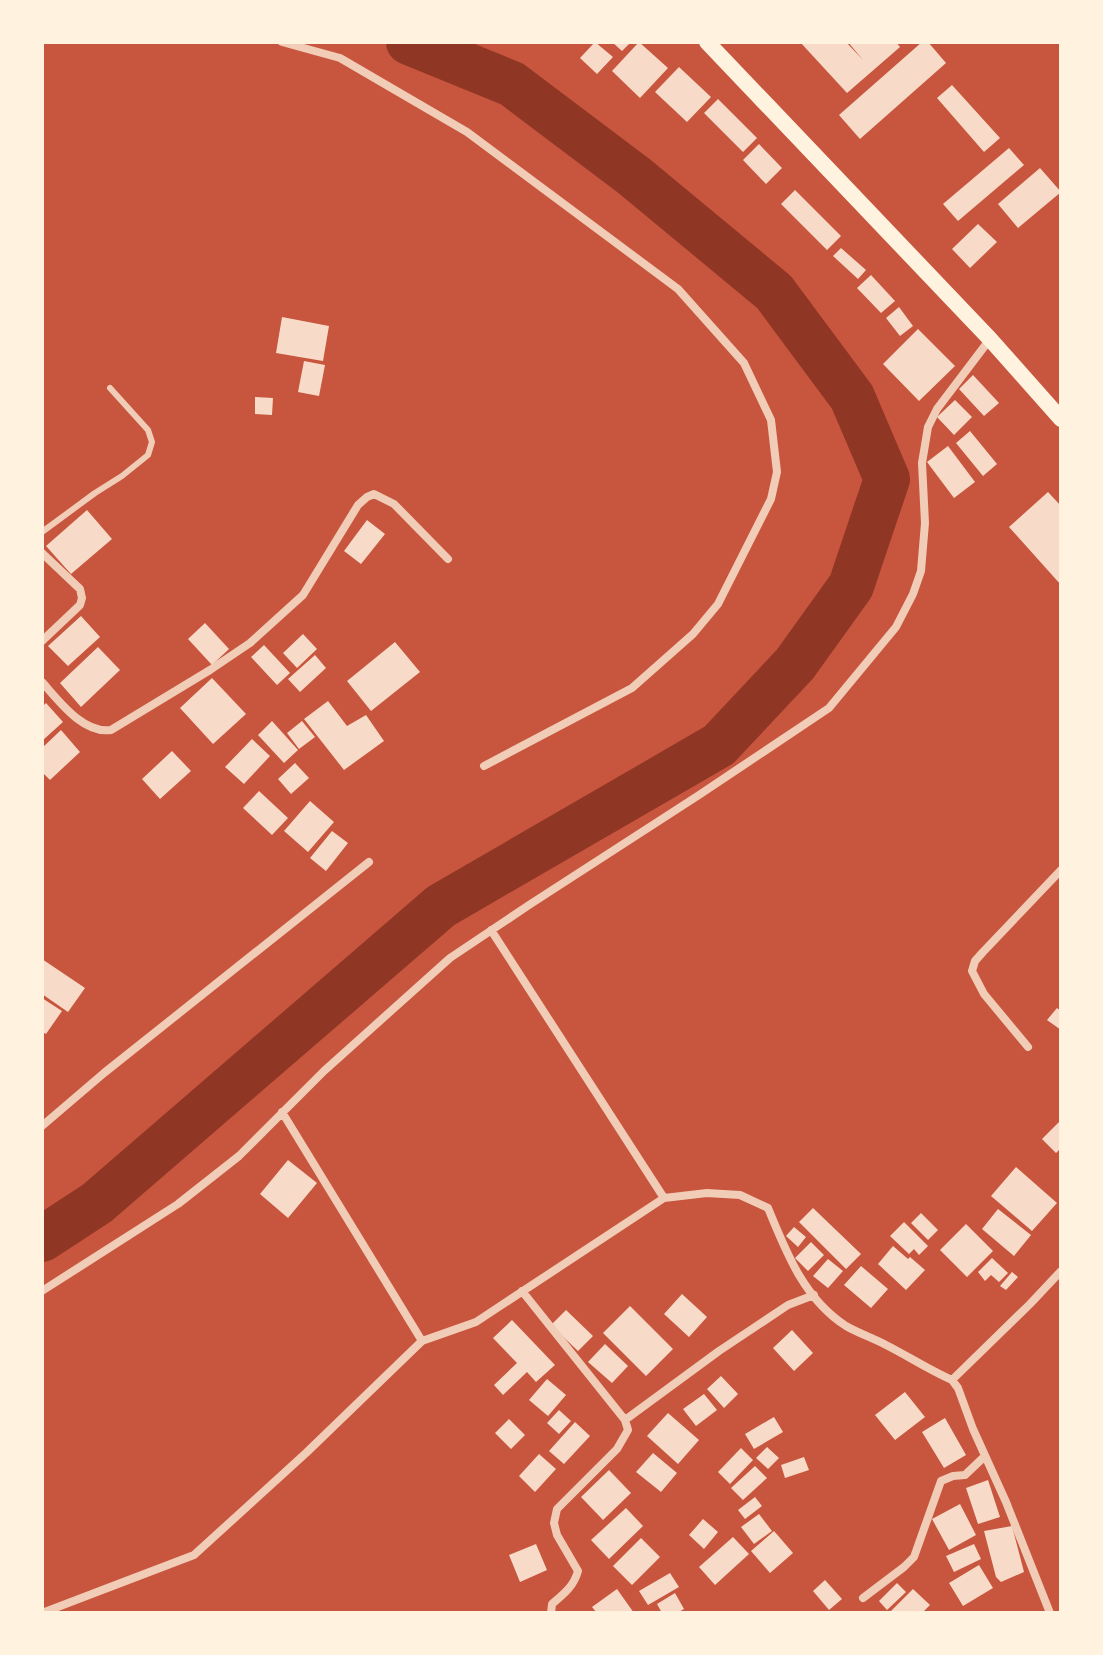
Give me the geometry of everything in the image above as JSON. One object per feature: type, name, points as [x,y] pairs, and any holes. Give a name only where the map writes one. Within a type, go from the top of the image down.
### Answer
[{"type":"main road","points":[[707,42],[990,339],[1061,419]]},
{"type":"street","points":[[282,42],[340,58],[467,132],[678,289],[744,363],[771,420],[777,472],[771,499],[718,604],[693,634],[632,688],[484,766]]},
{"type":"street","points":[[42,1291],[178,1204],[239,1156],[324,1071],[450,958],[829,708],[896,627],[913,594],[921,571],[925,523],[922,463],[928,427],[937,409],[990,339]]},
{"type":"street","points":[[42,682],[68,710],[89,726],[101,731],[111,730],[250,643],[303,595],[358,505],[374,494],[394,504],[448,559]]},
{"type":"street","points":[[42,553],[80,589],[82,598],[80,605],[42,641]]},
{"type":"street","points":[[42,1126],[369,862]]},
{"type":"street","points":[[1028,1047],[984,994],[972,971],[975,961],[983,952],[1060,872]]},
{"type":"street","points":[[491,930],[664,1198]]},
{"type":"street","points":[[282,1112],[422,1341]]},
{"type":"street","points":[[42,1613],[194,1555],[422,1341],[476,1322],[664,1198],[707,1193],[740,1195],[768,1208],[794,1270],[827,1312],[848,1327],[952,1380],[1006,1502],[1050,1613]]},
{"type":"street","points":[[952,1380],[1061,1271]]},
{"type":"street","points":[[522,1291],[625,1420],[628,1430],[617,1449],[557,1509],[554,1523],[557,1535],[578,1571],[568,1592],[552,1604],[551,1613]]},
{"type":"street","points":[[625,1420],[788,1305],[814,1295]]},
{"type":"street","points":[[863,1598],[914,1557],[941,1481],[965,1475],[985,1456]]},
{"type":"lane","points":[[42,532],[148,455],[152,442],[148,430],[110,388]]},
{"type":"building","points":[[595,42],[613,57],[597,74],[580,58]]},
{"type":"building","points":[[612,42],[631,42],[622,51]]},
{"type":"building","points":[[639,42],[668,68],[640,98],[612,71]]},
{"type":"building","points":[[800,42],[846,42],[863,60],[848,42],[896,42],[900,47],[847,93]]},
{"type":"building","points":[[922,42],[928,42],[946,63],[860,139],[839,115]]},
{"type":"building","points":[[679,67],[711,97],[687,122],[655,92]]},
{"type":"building","points":[[952,85],[1000,138],[984,152],[937,98]]},
{"type":"building","points":[[718,99],[757,138],[743,152],[704,113]]},
{"type":"building","points":[[759,144],[782,168],[766,184],[743,160]]},
{"type":"building","points":[[1009,148],[1024,165],[958,221],[943,204]]},
{"type":"building","points":[[1040,168],[1061,192],[1018,228],[998,204]]},
{"type":"building","points":[[795,190],[841,236],[827,250],[781,204]]},
{"type":"building","points":[[978,224],[997,242],[970,268],[952,249]]},
{"type":"building","points":[[841,248],[866,270],[858,279],[833,256]]},
{"type":"building","points":[[871,275],[895,301],[881,313],[857,288]]},
{"type":"building","points":[[899,307],[913,326],[900,336],[886,318]]},
{"type":"building","points":[[282,317],[329,326],[323,361],[276,353]]},
{"type":"building","points":[[918,329],[955,366],[919,401],[883,364]]},
{"type":"building","points":[[304,361],[325,365],[319,396],[298,392]]},
{"type":"building","points":[[973,375],[999,403],[984,416],[959,389]]},
{"type":"building","points":[[255,397],[273,398],[272,415],[255,414]]},
{"type":"building","points":[[955,400],[972,417],[954,435],[937,417]]},
{"type":"building","points":[[970,431],[997,464],[983,476],[956,443]]},
{"type":"building","points":[[948,446],[975,482],[954,498],[927,462]]},
{"type":"building","points":[[1048,492],[1061,506],[1061,585],[1009,527]]},
{"type":"building","points":[[87,510],[112,539],[71,574],[46,546]]},
{"type":"building","points":[[367,520],[385,534],[361,564],[344,551]]},
{"type":"building","points":[[81,616],[100,637],[68,666],[48,646]]},
{"type":"building","points":[[205,623],[229,649],[212,665],[188,639]]},
{"type":"building","points":[[303,634],[317,649],[297,668],[283,653]]},
{"type":"building","points":[[395,642],[420,672],[371,711],[347,681]]},
{"type":"building","points":[[264,645],[290,673],[277,685],[251,657]]},
{"type":"building","points":[[98,647],[120,670],[81,707],[60,683]]},
{"type":"building","points":[[315,655],[326,668],[300,692],[288,679]]},
{"type":"building","points":[[212,678],[246,714],[213,744],[180,708]]},
{"type":"building","points":[[328,701],[347,726],[366,715],[384,741],[344,770],[304,719]]},
{"type":"building","points":[[46,703],[63,722],[43,740],[42,707]]},
{"type":"building","points":[[272,721],[298,750],[284,763],[258,735]]},
{"type":"building","points":[[302,721],[315,737],[299,749],[287,733]]},
{"type":"building","points":[[61,730],[80,752],[50,780],[42,772],[42,748]]},
{"type":"building","points":[[252,739],[270,756],[244,784],[225,767]]},
{"type":"building","points":[[172,751],[191,771],[160,799],[142,779]]},
{"type":"building","points":[[295,763],[309,778],[291,794],[278,779]]},
{"type":"building","points":[[259,791],[288,818],[272,835],[243,808]]},
{"type":"building","points":[[310,801],[334,822],[308,852],[284,831]]},
{"type":"building","points":[[332,831],[348,843],[326,871],[310,858]]},
{"type":"building","points":[[42,959],[85,988],[68,1012],[42,994]]},
{"type":"building","points":[[42,998],[62,1011],[46,1034],[42,1032]]},
{"type":"building","points":[[1057,1008],[1061,1011],[1061,1030],[1047,1020]]},
{"type":"building","points":[[1061,1120],[1061,1148],[1056,1153],[1042,1139]]},
{"type":"building","points":[[288,1160],[317,1183],[288,1218],[260,1194]]},
{"type":"building","points":[[1016,1167],[1057,1203],[1032,1231],[991,1196]]},
{"type":"building","points":[[813,1208],[861,1254],[846,1269],[799,1222]]},
{"type":"building","points":[[998,1209],[1031,1235],[1014,1256],[982,1229]]},
{"type":"building","points":[[921,1213],[938,1230],[928,1240],[911,1223]]},
{"type":"building","points":[[904,1222],[928,1246],[919,1255],[914,1249],[909,1254],[890,1236]]},
{"type":"building","points":[[966,1224],[993,1251],[967,1277],[940,1250]]},
{"type":"building","points":[[794,1227],[806,1237],[798,1247],[786,1236]]},
{"type":"building","points":[[811,1242],[824,1255],[808,1271],[795,1258]]},
{"type":"building","points":[[893,1246],[925,1270],[906,1290],[878,1264]]},
{"type":"building","points":[[992,1258],[1008,1273],[999,1282],[991,1275],[985,1281],[978,1272]]},
{"type":"building","points":[[828,1259],[843,1271],[828,1288],[813,1276]]},
{"type":"building","points":[[861,1266],[888,1289],[871,1308],[844,1285]]},
{"type":"building","points":[[1012,1272],[1018,1277],[1006,1290],[1000,1286]]},
{"type":"building","points":[[682,1294],[707,1317],[689,1337],[664,1314]]},
{"type":"building","points":[[630,1306],[673,1349],[646,1376],[603,1333]]},
{"type":"building","points":[[566,1310],[593,1336],[578,1351],[551,1325]]},
{"type":"building","points":[[512,1320],[555,1365],[536,1382],[527,1372],[503,1395],[494,1385],[517,1363],[493,1338]]},
{"type":"building","points":[[792,1330],[813,1353],[794,1371],[773,1348]]},
{"type":"building","points":[[605,1344],[628,1366],[612,1383],[588,1362]]},
{"type":"building","points":[[721,1376],[738,1394],[724,1408],[707,1389]]},
{"type":"building","points":[[547,1379],[566,1395],[548,1416],[529,1400]]},
{"type":"building","points":[[905,1392],[925,1417],[895,1440],[875,1415]]},
{"type":"building","points":[[704,1394],[717,1410],[696,1426],[683,1409]]},
{"type":"building","points":[[559,1410],[571,1421],[559,1434],[547,1423]]},
{"type":"building","points":[[668,1413],[699,1440],[678,1464],[647,1436]]},
{"type":"building","points":[[774,1417],[783,1432],[754,1449],[745,1434]]},
{"type":"building","points":[[945,1418],[966,1455],[944,1468],[922,1432]]},
{"type":"building","points":[[509,1419],[525,1435],[511,1449],[495,1433]]},
{"type":"building","points":[[575,1422],[590,1436],[564,1464],[549,1451]]},
{"type":"building","points":[[767,1447],[779,1458],[768,1469],[756,1458]]},
{"type":"building","points":[[741,1448],[753,1460],[730,1484],[718,1472]]},
{"type":"building","points":[[653,1453],[677,1473],[661,1492],[636,1472]]},
{"type":"building","points":[[539,1454],[556,1469],[535,1492],[519,1476]]},
{"type":"building","points":[[804,1457],[809,1470],[785,1478],[781,1465]]},
{"type":"building","points":[[755,1466],[767,1478],[743,1500],[731,1488]]},
{"type":"building","points":[[609,1470],[631,1493],[603,1520],[581,1497]]},
{"type":"building","points":[[988,1480],[1000,1517],[978,1524],[966,1488]]},
{"type":"building","points":[[755,1497],[762,1506],[745,1519],[738,1510]]},
{"type":"building","points":[[960,1504],[976,1535],[949,1550],[932,1519]]},
{"type":"building","points":[[626,1508],[643,1526],[609,1559],[591,1540]]},
{"type":"building","points":[[759,1514],[772,1531],[754,1544],[741,1527]]},
{"type":"building","points":[[703,1519],[718,1532],[704,1549],[689,1535]]},
{"type":"building","points":[[1012,1526],[1024,1572],[1001,1582],[996,1577],[984,1531]]},
{"type":"building","points":[[774,1531],[793,1553],[770,1573],[751,1551]]},
{"type":"building","points":[[733,1537],[749,1554],[715,1585],[699,1567]]},
{"type":"building","points":[[641,1538],[660,1557],[632,1585],[613,1566]]},
{"type":"building","points":[[536,1544],[547,1570],[520,1582],[509,1555]]},
{"type":"building","points":[[974,1544],[981,1559],[954,1572],[946,1556]]},
{"type":"building","points":[[979,1565],[993,1588],[963,1606],[949,1583]]},
{"type":"building","points":[[670,1573],[679,1587],[648,1605],[639,1591]]},
{"type":"building","points":[[825,1580],[842,1599],[829,1610],[813,1591]]},
{"type":"building","points":[[897,1583],[906,1592],[887,1610],[879,1601]]},
{"type":"building","points":[[617,1589],[634,1613],[597,1613],[592,1607]]},
{"type":"building","points":[[913,1589],[930,1605],[922,1613],[889,1613]]},
{"type":"building","points":[[675,1593],[684,1609],[677,1613],[662,1613],[657,1604]]},
{"type":"waterway","points":[[42,1239],[97,1203],[441,906],[719,745],[795,664],[851,586],[887,479],[852,397],[774,292],[634,176],[512,84],[409,42]]}]
